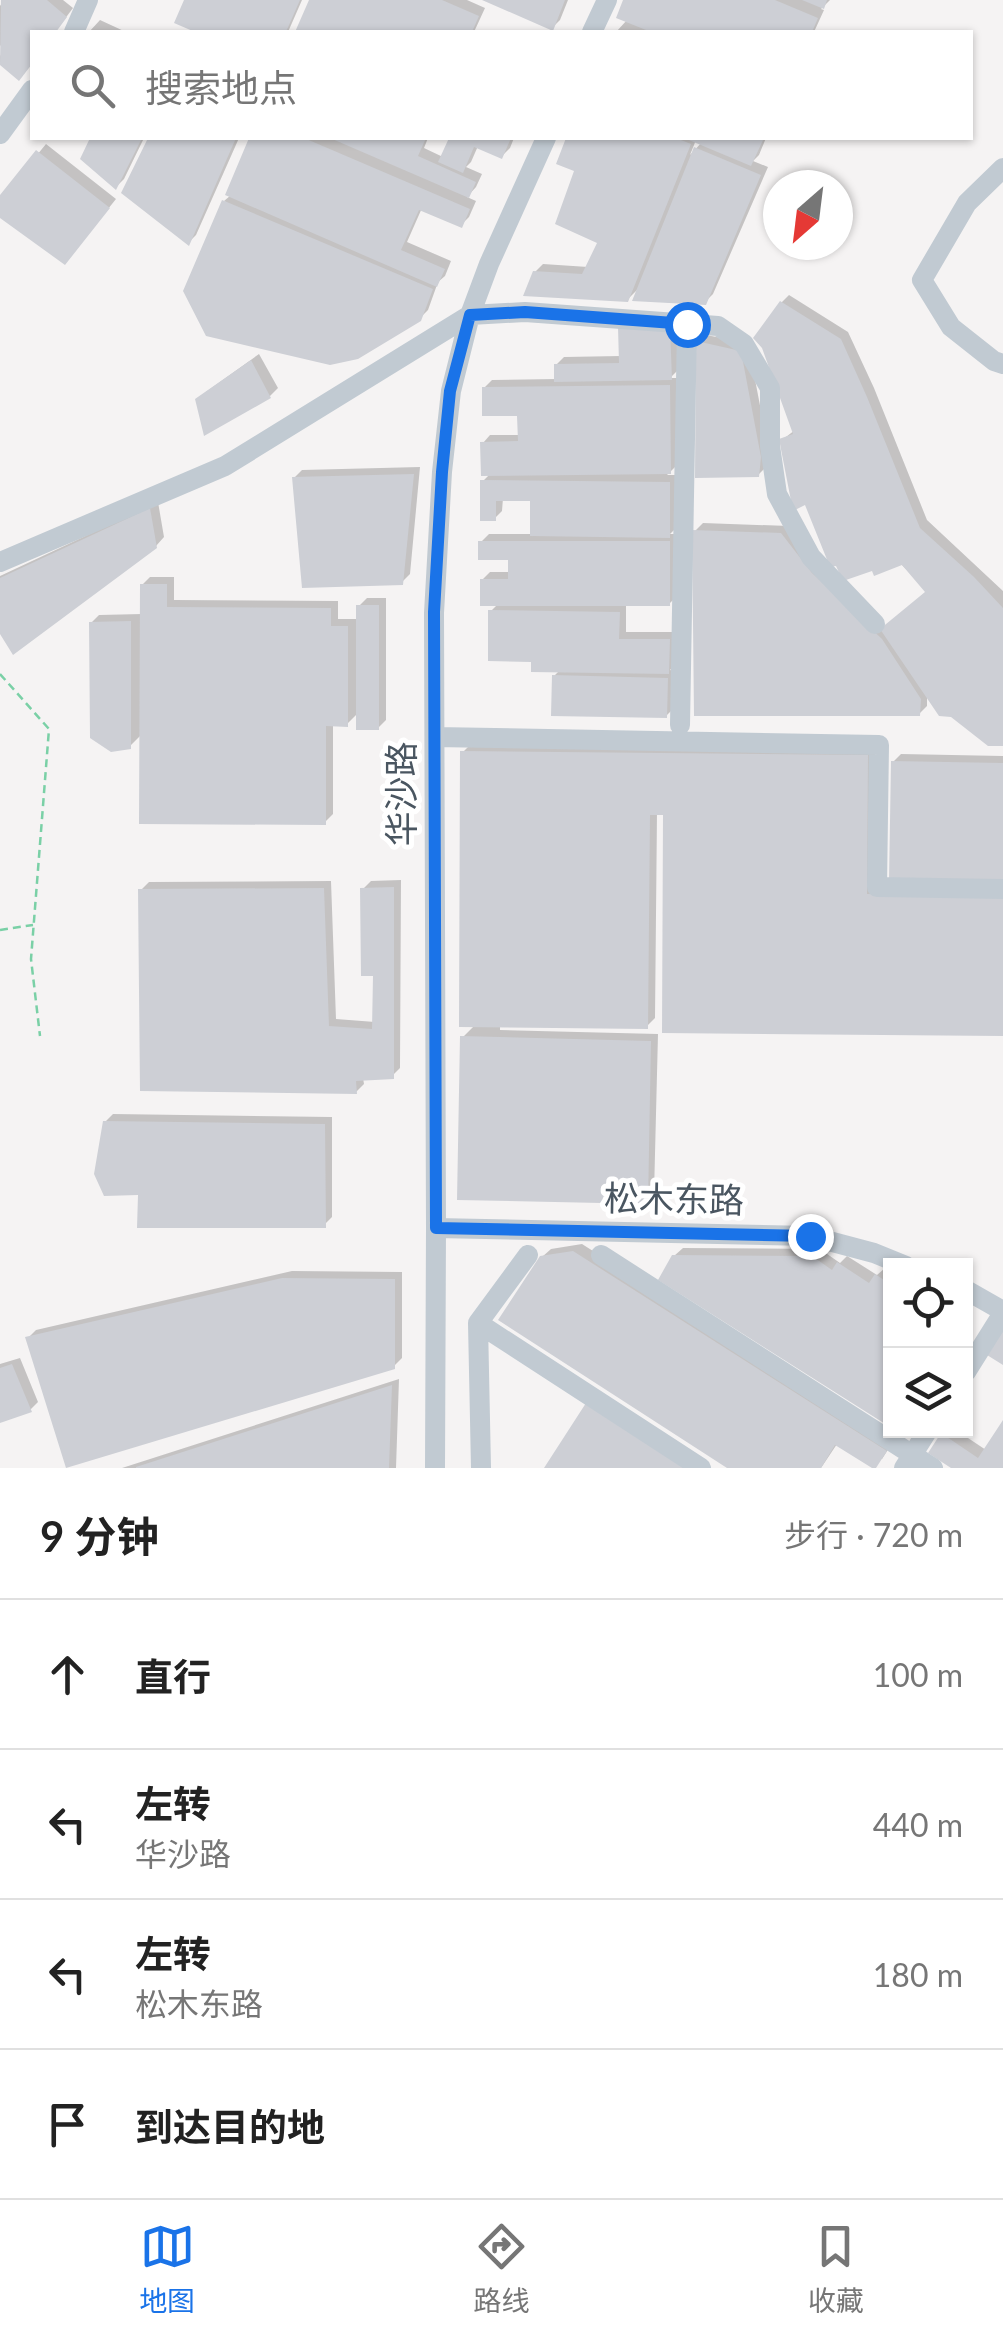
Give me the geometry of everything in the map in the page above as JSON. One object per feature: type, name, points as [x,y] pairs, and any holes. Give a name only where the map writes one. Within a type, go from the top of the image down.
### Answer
[{"type":"street","points":[[75,30],[88,0]]},
{"type":"street","points":[[593,30],[607,0]]},
{"type":"street","points":[[0,134],[30,93]]},
{"type":"street","name":"华沙路","points":[[434,1468],[434,612],[442,472],[450,391],[470,315],[545,140]]},
{"type":"street","points":[[1003,168],[967,203],[922,280],[950,327],[1003,364]]},
{"type":"street","points":[[0,562],[225,466],[470,315],[525,312],[718,326],[744,344],[770,388],[770,446],[777,494],[811,557],[875,624]]},
{"type":"street","points":[[680,726],[687,324]]},
{"type":"street","points":[[435,737],[880,745],[877,888],[1003,889]]},
{"type":"street","name":"松木东路","points":[[436,1228],[810,1236],[886,1258]]},
{"type":"street","points":[[481,1468],[478,1323],[528,1255]]},
{"type":"street","points":[[601,1255],[909,1462],[933,1468]]},
{"type":"street","points":[[973,1294],[1003,1312],[973,1361]]},
{"type":"street","points":[[478,1323],[701,1468]]},
{"type":"street","points":[[909,1462],[923,1438]]},
{"type":"path","points":[[0,674],[49,729],[31,959],[40,1036]]},
{"type":"path","points":[[0,930],[34,925]]},
{"type":"building","points":[[1,0],[47,0],[67,17],[57,30],[30,30],[30,67],[19,81],[0,65]]},
{"type":"building","points":[[184,0],[300,0],[287,30],[190,30],[174,23]]},
{"type":"building","points":[[309,0],[442,0],[479,16],[473,30],[296,30]]},
{"type":"building","points":[[482,0],[565,0],[551,30]]},
{"type":"building","points":[[623,0],[775,0],[818,18],[813,30],[646,30],[616,18]]},
{"type":"building","points":[[802,0],[827,0],[824,9]]},
{"type":"building","points":[[89,140],[141,140],[116,190],[80,159]]},
{"type":"building","points":[[147,140],[235,140],[189,246],[121,193]]},
{"type":"building","points":[[248,140],[309,140],[470,209],[462,228],[419,210],[401,250],[445,269],[437,287],[225,195]]},
{"type":"building","points":[[335,140],[425,140],[418,156],[476,182],[469,198]]},
{"type":"building","points":[[448,140],[510,140],[502,159],[474,147],[463,173],[438,162]]},
{"type":"building","points":[[565,140],[681,140],[691,144],[628,302],[523,296],[533,271],[582,274],[597,243],[555,224],[574,171],[556,164]]},
{"type":"building","points":[[689,140],[763,140],[751,166]]},
{"type":"building","points":[[694,147],[761,175],[706,305],[632,301]]},
{"type":"building","points":[[36,150],[110,208],[65,265],[0,218],[0,195]]},
{"type":"building","points":[[222,200],[433,289],[421,321],[358,359],[330,365],[206,336],[183,291]]},
{"type":"building","points":[[780,301],[841,339],[920,528],[1003,608],[1003,746],[988,746],[951,717],[939,716],[880,629],[925,592],[902,565],[874,576],[872,571],[843,581],[836,566],[830,567],[805,505],[793,511],[779,439],[793,434],[762,348],[753,338]]},
{"type":"building","points":[[670,326],[672,380],[554,382],[554,364],[619,363],[618,327]]},
{"type":"building","points":[[696,341],[741,351],[761,457],[759,477],[695,478]]},
{"type":"building","points":[[251,360],[271,398],[204,436],[195,399]]},
{"type":"building","points":[[670,385],[671,474],[481,476],[480,442],[518,441],[517,416],[482,416],[482,387]]},
{"type":"building","points":[[414,474],[403,585],[302,588],[292,477]]},
{"type":"building","points":[[480,480],[670,482],[670,538],[530,536],[530,501],[496,501],[496,521],[480,521]]},
{"type":"building","points":[[150,508],[157,548],[13,655],[0,634],[0,578]]},
{"type":"building","points":[[692,530],[781,533],[812,573],[882,639],[921,699],[920,716],[694,716]]},
{"type":"building","points":[[478,541],[670,541],[670,606],[480,606],[480,579],[508,579],[508,560],[478,560]]},
{"type":"building","points":[[140,584],[167,584],[167,607],[331,608],[331,626],[348,626],[348,727],[326,726],[326,825],[139,824]]},
{"type":"building","points":[[356,605],[379,605],[379,730],[356,730]]},
{"type":"building","points":[[488,610],[620,612],[619,639],[670,639],[669,674],[531,672],[531,662],[488,661]]},
{"type":"building","points":[[131,621],[131,749],[111,752],[90,738],[89,622]]},
{"type":"building","points":[[552,675],[668,678],[667,718],[551,716]]},
{"type":"building","points":[[460,751],[868,755],[867,894],[1003,895],[1003,1036],[662,1033],[663,815],[650,815],[648,1029],[459,1027]]},
{"type":"building","points":[[891,761],[1003,763],[1003,884],[889,882]]},
{"type":"building","points":[[394,887],[394,1079],[356,1081],[357,1094],[140,1091],[138,889],[324,888],[329,1026],[372,1029],[373,976],[361,976],[360,888]]},
{"type":"building","points":[[460,1036],[651,1041],[648,1204],[457,1200]]},
{"type":"building","points":[[103,1121],[325,1124],[326,1228],[137,1228],[138,1195],[104,1196],[94,1174]]},
{"type":"building","points":[[573,1251],[887,1451],[876,1468],[835,1445],[821,1468],[727,1468],[498,1320],[540,1256]]},
{"type":"building","points":[[672,1255],[812,1256],[832,1270],[837,1262],[869,1283],[875,1274],[883,1279],[883,1423],[658,1280]]},
{"type":"building","points":[[282,1278],[395,1279],[395,1369],[66,1468],[25,1337]]},
{"type":"building","points":[[1003,1330],[1003,1365],[987,1355]]},
{"type":"building","points":[[12,1364],[32,1412],[0,1423],[0,1368]]},
{"type":"building","points":[[392,1385],[389,1468],[136,1468],[136,1467]]},
{"type":"building","points":[[586,1403],[686,1468],[544,1468]]},
{"type":"building","points":[[1003,1420],[1003,1468],[951,1468],[928,1453],[938,1438],[948,1438],[978,1458]]},
{"type":"route","points":[[687,324],[525,312],[470,315],[450,391],[434,612],[436,1228],[810,1236]]}]
